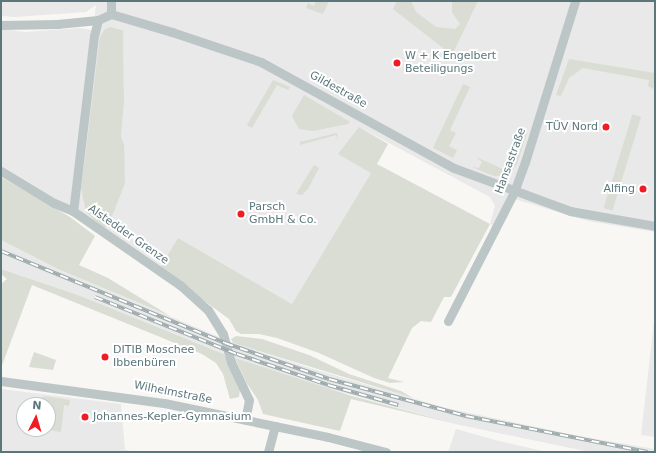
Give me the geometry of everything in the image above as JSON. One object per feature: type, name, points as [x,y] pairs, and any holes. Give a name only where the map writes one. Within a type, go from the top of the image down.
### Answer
[{"type":"street","points":[[1,25],[57,24],[98,20],[110,14],[111,1]]},
{"type":"street","name":"Hansastraße","points":[[448,321],[514,192],[526,162],[575,1]]},
{"type":"street","name":"Gildestraße","points":[[110,14],[261,62],[454,168],[514,192],[570,211],[655,226]]},
{"type":"street","name":"Alstedder Grenze","points":[[98,20],[94,36],[73,211],[180,285],[208,310],[223,334],[231,362],[248,400],[245,420]]},
{"type":"street","points":[[1,171],[54,203],[73,211]]},
{"type":"street","name":"Wilhelmstraße","points":[[1,381],[157,402],[275,426],[386,452]]},
{"type":"street","points":[[268,452],[275,426]]},
{"type":"shaded area","points":[[1,1],[655,1],[655,232],[588,221],[508,197],[493,225],[490,224],[495,206],[490,197],[359,127],[371,173],[292,304],[179,239],[160,268],[1,167],[1,29],[25,32],[79,28],[93,30],[96,5],[86,12],[15,17],[1,16]],"holes":[[[117,28],[123,30],[124,103],[121,136],[124,144],[83,168],[90,118]]]},
{"type":"shaded area","points":[[316,1],[329,1],[323,14],[306,8],[308,3],[314,6]]},
{"type":"shaded area","points":[[397,1],[411,1],[416,12],[436,27],[455,29],[460,24],[452,12],[452,1],[478,1],[452,55],[393,9]]},
{"type":"shaded area","points":[[110,27],[123,30],[124,103],[121,136],[124,144],[125,183],[108,226],[103,228],[86,212],[81,188],[100,37],[104,30]]},
{"type":"shaded area","points":[[569,59],[655,73],[655,83],[653,89],[648,86],[649,80],[583,68],[569,78],[561,96],[556,95]]},
{"type":"shaded area","points":[[273,80],[290,87],[288,90],[277,85],[252,128],[247,125]]},
{"type":"shaded area","points":[[463,84],[470,87],[450,130],[456,133],[449,146],[457,150],[453,158],[433,148]]},
{"type":"shaded area","points":[[304,95],[350,122],[348,124],[313,131],[299,129],[292,116]]},
{"type":"shaded area","points":[[632,114],[641,117],[612,211],[604,208]]},
{"type":"shaded area","points":[[359,127],[388,144],[377,164],[490,224],[451,297],[444,297],[431,322],[421,321],[412,328],[388,378],[404,382],[390,383],[374,378],[319,353],[277,338],[259,334],[241,334],[236,331],[229,319],[160,268],[178,238],[292,304],[371,173],[338,154]]},
{"type":"shaded area","points":[[524,131],[527,133],[517,164],[509,175],[494,176],[472,167],[479,168],[482,162],[476,157],[505,170],[514,164]]},
{"type":"shaded area","points":[[337,133],[338,140],[336,135],[300,145],[300,142]]},
{"type":"shaded area","points":[[314,165],[319,168],[308,189],[302,195],[296,194]]},
{"type":"shaded area","points":[[1,177],[70,217],[95,236],[79,265],[108,278],[170,316],[58,269],[1,240]]},
{"type":"shaded area","points":[[1,240],[58,269],[233,343],[310,368],[446,408],[574,435],[655,449],[655,452],[590,452],[460,425],[302,381],[235,358],[78,295],[1,269]]},
{"type":"shaded area","points":[[1,269],[78,295],[224,354],[240,390],[239,397],[230,399],[223,374],[216,363],[202,354],[32,285],[1,368],[1,284],[7,279],[1,274]]},
{"type":"shaded area","points":[[655,313],[655,437],[641,435]]},
{"type":"shaded area","points":[[236,336],[262,339],[309,355],[349,374],[401,391],[413,398],[233,343],[231,339]]},
{"type":"shaded area","points":[[34,352],[56,360],[53,370],[29,367]]},
{"type":"shaded area","points":[[235,358],[352,396],[460,425],[351,399],[340,431],[263,414],[258,400],[246,382]]},
{"type":"shaded area","name":"Johannes-Kepler-Gymnasium","points":[[1,389],[121,404],[125,450],[137,452],[1,452]]},
{"type":"shaded area","points":[[56,398],[70,400],[69,406],[64,405],[61,432],[56,431]]},
{"type":"shaded area","points":[[456,429],[499,441],[547,452],[448,452]]},
{"type":"railway","points":[[1,251],[225,343],[329,379],[466,416],[647,452]]},
{"type":"railway","points":[[95,297],[237,354],[328,385],[398,405]]},
{"type":"place","name":"W + K Engelbert Beteiligungs","points":[[397,63]]},
{"type":"place","name":"TÜV Nord","points":[[606,127]]},
{"type":"place","name":"Alfing","points":[[643,189]]},
{"type":"place","name":"Parsch GmbH & Co.","points":[[241,214]]},
{"type":"place","name":"DITIB Moschee Ibbenbüren","points":[[105,357]]},
{"type":"place","name":"Johannes-Kepler-Gymnasium","points":[[85,417]]}]
